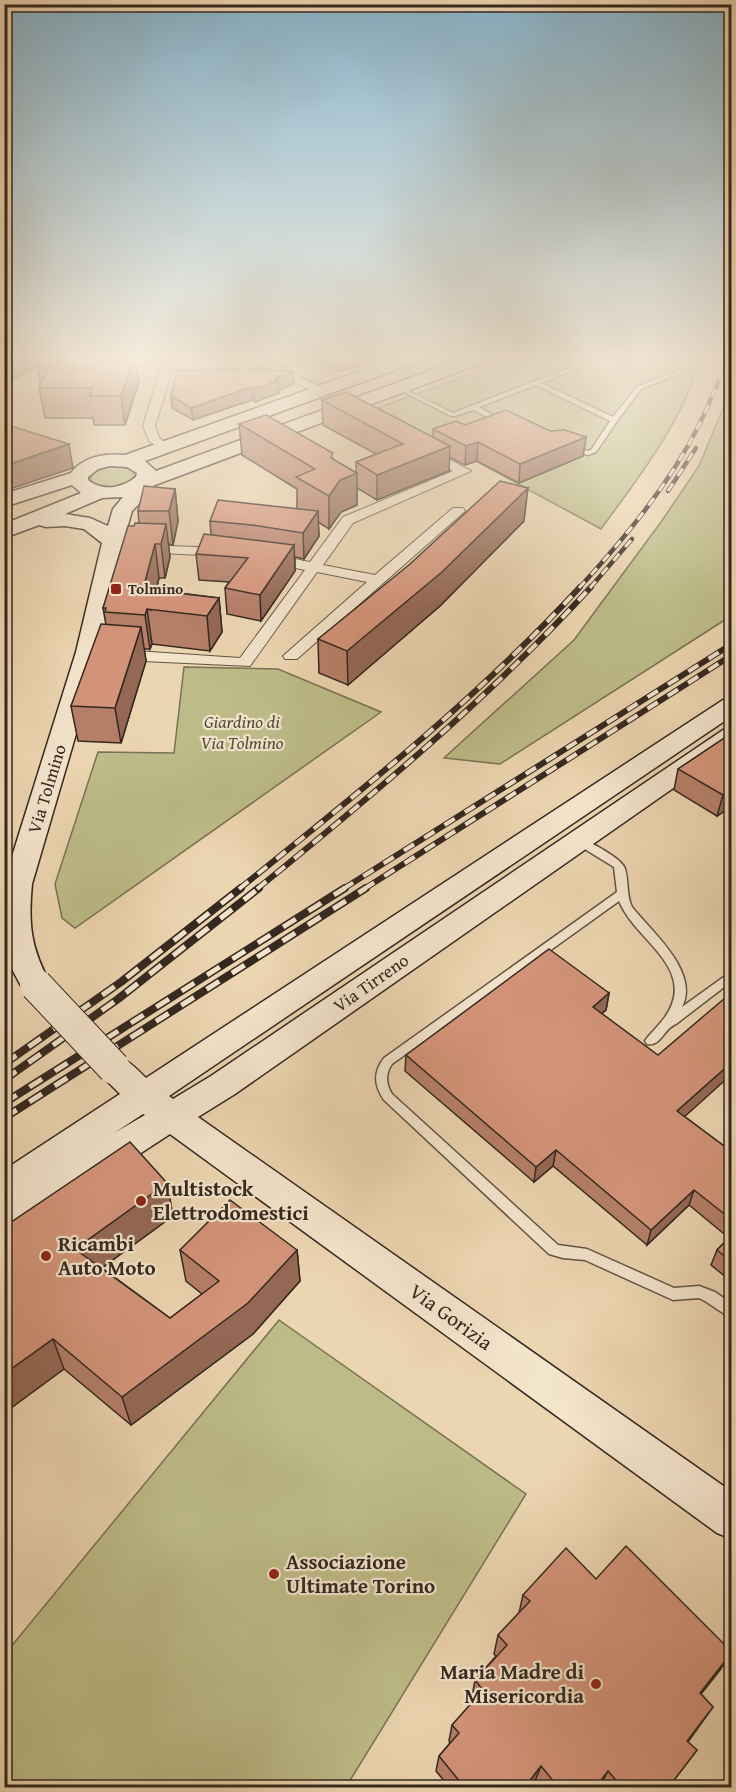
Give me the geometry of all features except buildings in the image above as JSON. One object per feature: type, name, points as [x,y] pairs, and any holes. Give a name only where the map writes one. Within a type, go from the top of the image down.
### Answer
[{"type":"street","points":[[156,441],[162,446]]},
{"type":"street","points":[[126,461],[177,441]]},
{"type":"street","points":[[4,532],[103,493],[120,492],[255,441]]},
{"type":"street","points":[[88,652],[244,663],[348,520],[464,471],[412,444]]},
{"type":"street","points":[[75,455],[95,464]]},
{"type":"street","points":[[4,501],[78,477],[83,470],[110,460],[126,461],[144,468],[147,476],[140,484]]},
{"type":"street","points":[[78,477],[83,487],[103,493],[123,509]]},
{"type":"street","name":"Via Tolmino","points":[[140,484],[130,503],[123,509],[112,546],[88,652],[18,884],[14,912],[16,936],[28,974],[36,985],[114,1068],[158,1106]]},
{"type":"street","points":[[360,499],[376,508]]},
{"type":"street","points":[[291,656],[458,511]]},
{"type":"street","points":[[32,522],[55,519],[84,522],[104,531],[112,546],[232,554]]},
{"type":"street","points":[[254,556],[378,580]]},
{"type":"street","name":"Via Tirreno","points":[[4,1223],[158,1106],[732,705]]},
{"type":"street","name":"Via Tirreno","points":[[4,1189],[158,1106],[223,1085],[732,735]]},
{"type":"street","name":"Via Gorizia","points":[[158,1106],[732,1518]]},
{"type":"lane","points":[[561,443],[588,453],[594,451],[601,441]]},
{"type":"lane","points":[[579,840],[619,865],[624,884],[622,894],[627,907],[674,963],[681,979],[681,1002],[666,1025]]},
{"type":"lane","points":[[622,894],[388,1061],[382,1071],[380,1084],[388,1097],[554,1250],[564,1254],[572,1252],[587,1255],[673,1294],[699,1292],[710,1296],[732,1313]]},
{"type":"lane","points":[[651,1041],[666,1025],[732,975]]},
{"type":"green space","points":[[438,441],[663,441],[601,529]]},
{"type":"green space","points":[[710,441],[731,441],[731,616],[500,764],[444,758],[574,640],[661,522],[699,466]]},
{"type":"green space","points":[[110,466],[124,467],[133,471],[134,478],[124,485],[112,488],[100,486],[90,480],[92,473]]},
{"type":"green space","name":"Giardino di Via Tolmino","points":[[184,667],[278,669],[381,712],[75,928],[62,918],[55,884],[98,752],[174,753]]},
{"type":"green space","name":"Associazione Ultimate Torino","points":[[279,1320],[526,1494],[346,1787],[5,1787],[5,1654]]},
{"type":"railway","points":[[579,588],[629,531],[660,490],[690,441]]},
{"type":"railway","points":[[668,491],[696,448]]},
{"type":"railway","points":[[590,588],[632,539]]},
{"type":"railway","points":[[239,889],[372,781],[458,707],[541,628],[580,587]]},
{"type":"railway","points":[[257,889],[430,744],[512,668],[591,587]]},
{"type":"railway","points":[[343,889],[732,644]]},
{"type":"railway","points":[[364,889],[732,655]]},
{"type":"railway","points":[[4,1064],[121,982],[241,888]]},
{"type":"railway","points":[[4,1080],[118,999],[259,888]]},
{"type":"railway","points":[[4,1103],[345,888]]},
{"type":"railway","points":[[4,1118],[366,888]]},
{"type":"place","name":"Tolmino","points":[[116,589]]},
{"type":"place","name":"Multistock Elettrodomestici","points":[[141,1201]]},
{"type":"place","name":"Ricambi Auto Moto","points":[[46,1256]]},
{"type":"place","name":"Associazione Ultimate Torino","points":[[274,1574]]},
{"type":"place","name":"Maria Madre di Misericordia","points":[[596,1684]]}]
